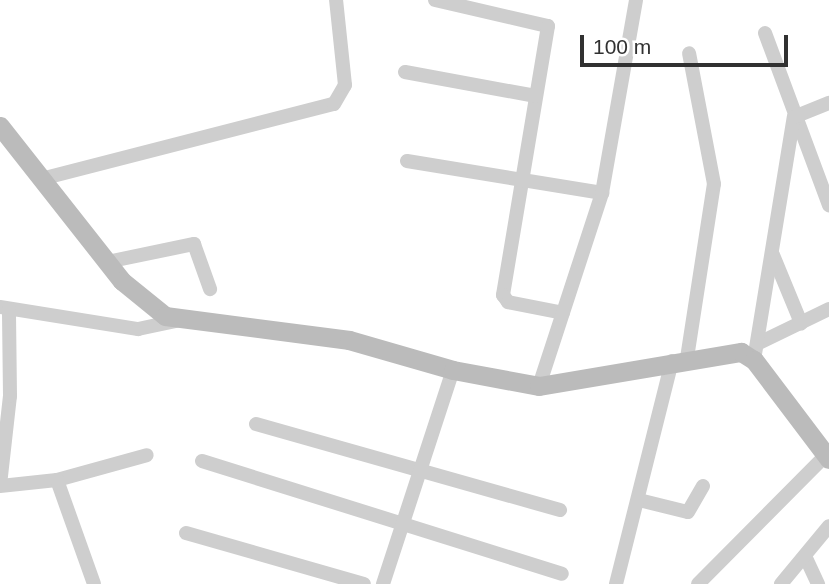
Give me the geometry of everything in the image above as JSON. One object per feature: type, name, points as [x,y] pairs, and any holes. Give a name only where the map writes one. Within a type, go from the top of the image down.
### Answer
[{"type":"street","points":[[41,179],[334,104],[345,85],[336,0]]},
{"type":"street","points":[[435,0],[544,22],[548,31],[521,180],[504,300],[563,313]]},
{"type":"street","points":[[539,386],[602,193],[636,0]]},
{"type":"street","points":[[765,33],[794,117],[829,205]]},
{"type":"street","points":[[616,584],[680,360],[714,184],[689,53]]},
{"type":"street","points":[[405,72],[536,96]]},
{"type":"street","points":[[794,117],[829,103]]},
{"type":"street","points":[[698,584],[828,455],[756,352],[794,117]]},
{"type":"street","points":[[0,126],[107,262],[145,304],[177,321]]},
{"type":"street","points":[[407,161],[602,193]]},
{"type":"street","points":[[107,262],[194,244],[210,289]]},
{"type":"street","points":[[773,253],[801,323]]},
{"type":"street","points":[[147,455],[57,480],[0,486],[10,396],[4,308],[138,329],[177,321],[342,339],[453,370],[539,386],[576,384],[680,360],[735,351],[756,352],[801,323],[829,309]]},
{"type":"street","points":[[383,584],[453,370]]},
{"type":"street","points":[[256,424],[560,510]]},
{"type":"street","points":[[202,461],[562,574]]},
{"type":"street","points":[[57,480],[94,584]]},
{"type":"street","points":[[639,500],[688,512],[703,486]]},
{"type":"street","points":[[781,584],[829,526]]},
{"type":"street","points":[[186,533],[364,584]]},
{"type":"street","points":[[805,556],[818,584]]}]
